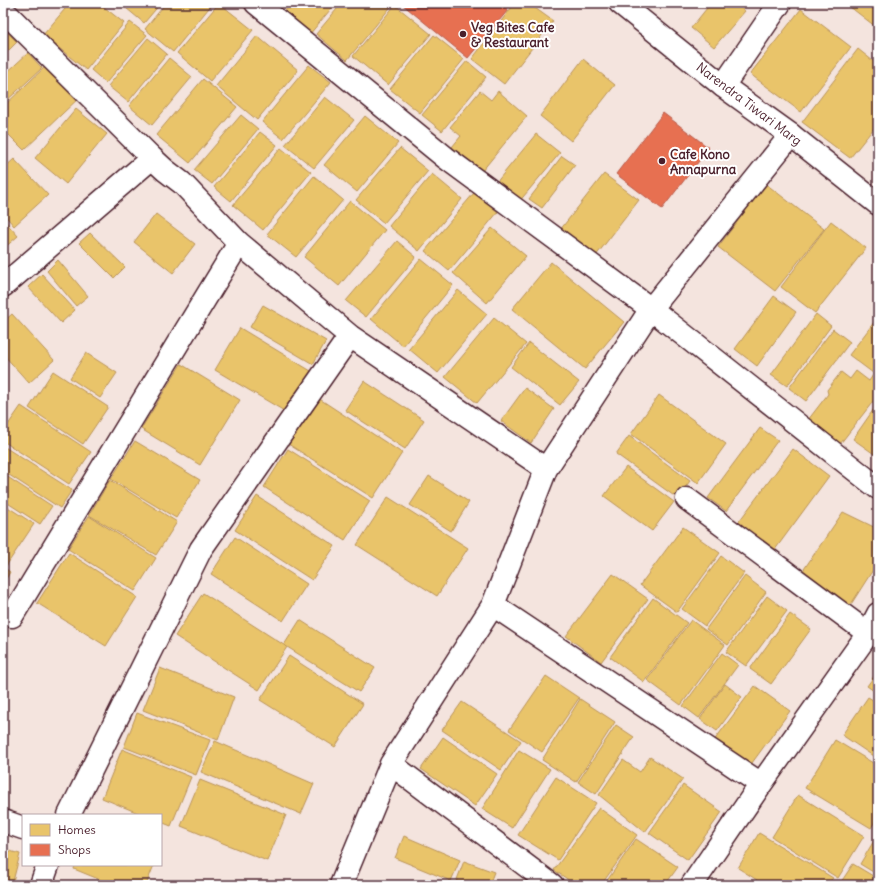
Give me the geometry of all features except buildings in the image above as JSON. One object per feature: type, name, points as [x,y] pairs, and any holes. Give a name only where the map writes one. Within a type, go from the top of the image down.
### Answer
[{"type":"street","points":[[256,3],[446,158],[651,309],[878,488]]},
{"type":"street","name":"Narendra Tiwari Marg","points":[[620,3],[723,86],[791,135],[878,204]]},
{"type":"street","points":[[723,86],[780,3]]},
{"type":"street","points":[[12,13],[152,158],[182,183],[239,243],[350,336],[546,469]]},
{"type":"street","points":[[341,885],[391,764],[493,604],[546,469],[651,309],[791,135]]},
{"type":"street","points":[[3,286],[152,158]]},
{"type":"street","points":[[12,616],[239,243]]},
{"type":"street","points":[[69,814],[201,549],[350,336]]},
{"type":"street","points":[[687,499],[867,634]]},
{"type":"street","points":[[493,604],[761,784]]},
{"type":"street","points":[[692,885],[867,634],[878,614]]},
{"type":"street","points":[[391,764],[552,885]]},
{"type":"street","points":[[3,821],[22,828]]},
{"type":"street","points":[[41,885],[48,866]]},
{"type":"place","name":"Veg Bites Cafe & Restaurant","points":[[463,34]]},
{"type":"place","name":"Cafe Kono Annapurna","points":[[662,161]]}]
